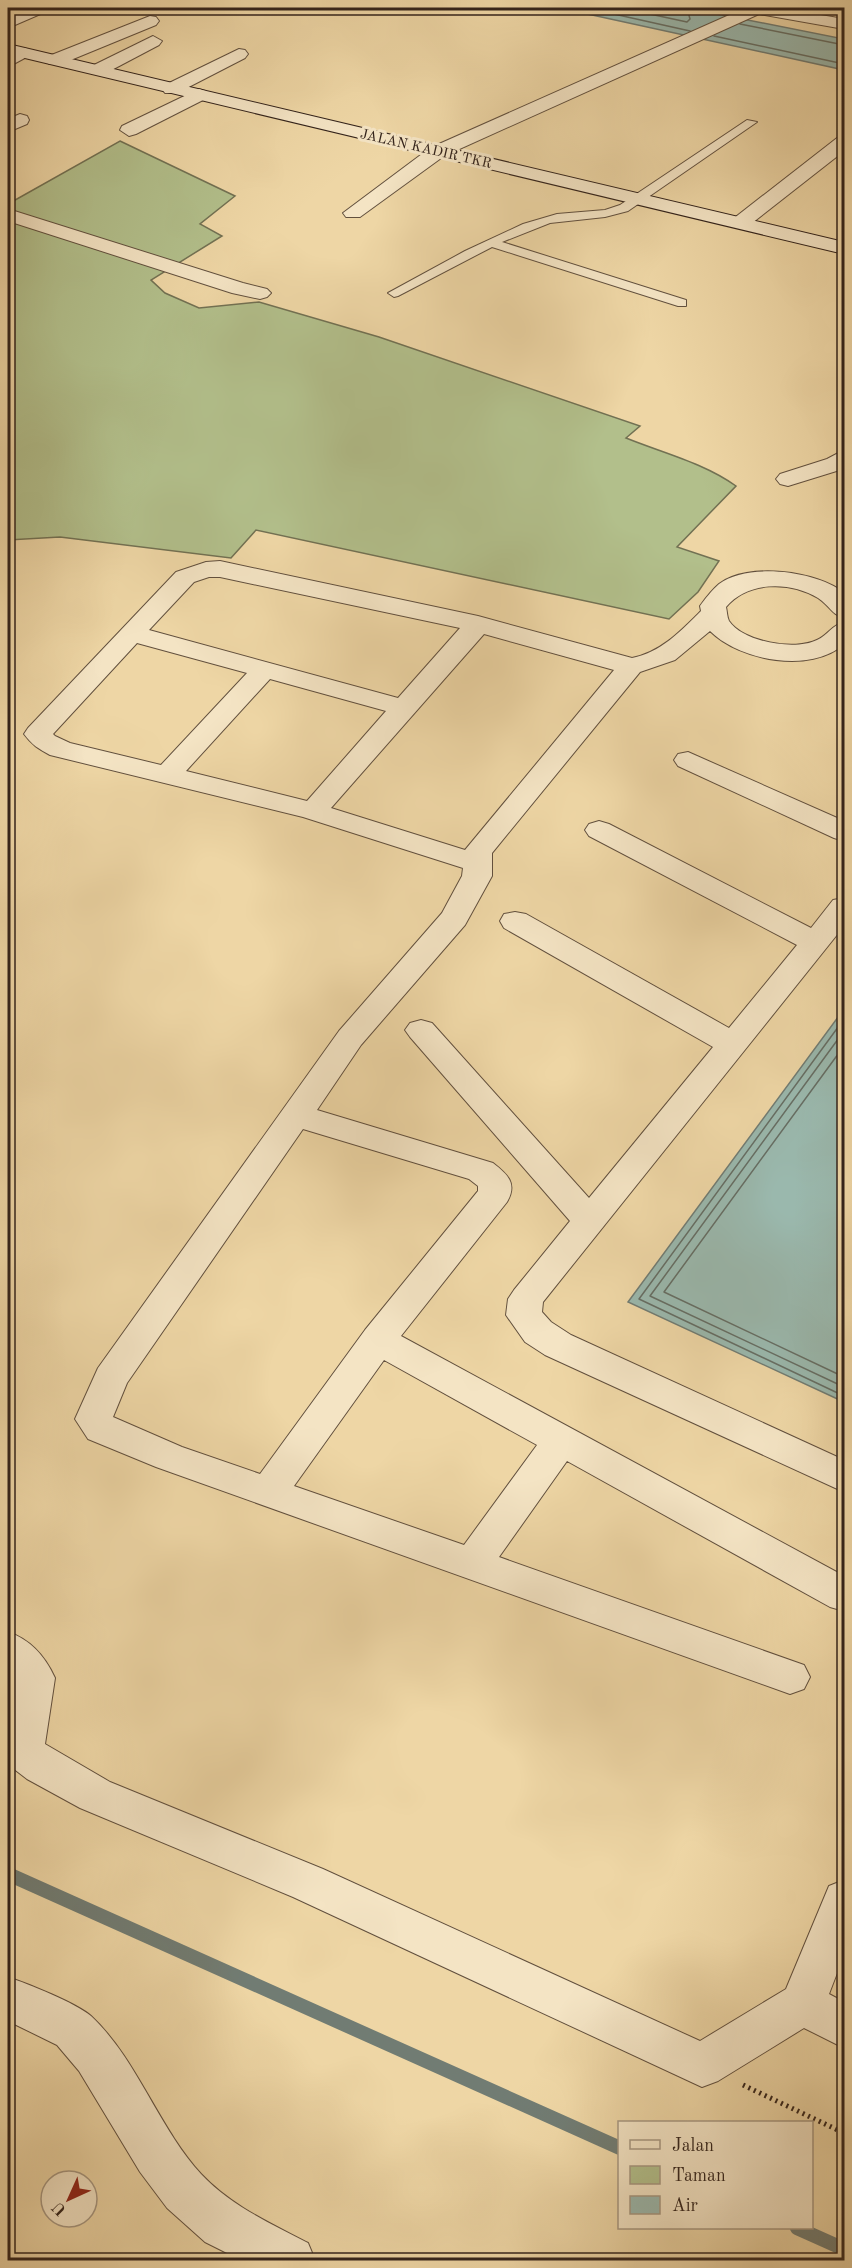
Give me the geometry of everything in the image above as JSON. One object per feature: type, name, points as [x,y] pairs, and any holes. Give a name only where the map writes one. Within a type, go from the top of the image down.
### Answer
[{"type":"street","points":[[8,23],[39,8]]},
{"type":"street","points":[[353,213],[437,152],[751,11],[844,24]]},
{"type":"street","points":[[55,60],[150,21]]},
{"type":"street","points":[[98,70],[153,41]]},
{"type":"street","points":[[8,62],[16,51]]},
{"type":"street","name":"JALAN KADIR TKR","points":[[16,51],[844,248]]},
{"type":"street","points":[[171,89],[239,54]]},
{"type":"street","points":[[129,129],[199,95]]},
{"type":"street","points":[[740,223],[844,142]]},
{"type":"street","points":[[8,215],[239,289],[260,293]]},
{"type":"street","points":[[788,478],[835,464],[844,457]]},
{"type":"street","points":[[477,863],[313,811],[60,749],[45,742],[38,734],[130,633],[185,577],[213,569],[478,624],[631,666],[649,664],[663,658],[681,645],[712,615]]},
{"type":"street","points":[[840,596],[800,582],[781,579],[753,581],[730,588],[719,596],[713,605],[712,615],[716,626],[726,635],[750,646],[778,652],[816,649],[831,643],[844,630]]},
{"type":"street","points":[[313,811],[478,624]]},
{"type":"street","points":[[130,633],[404,708]]},
{"type":"street","points":[[631,666],[478,852],[477,876],[454,918],[350,1038],[111,1378],[94,1419],[101,1429],[169,1457],[790,1677]]},
{"type":"street","points":[[168,775],[264,670]]},
{"type":"street","points":[[688,760],[844,832]]},
{"type":"street","points":[[599,830],[816,943]]},
{"type":"street","points":[[844,907],[526,1299],[524,1315],[538,1332],[558,1345],[844,1477]]},
{"type":"street","points":[[515,921],[733,1044]]},
{"type":"street","points":[[421,1030],[588,1221]]},
{"type":"street","points":[[268,1492],[378,1340],[495,1193],[495,1182],[481,1171],[471,1167],[296,1115]]},
{"type":"street","points":[[378,1340],[844,1595]]},
{"type":"street","points":[[472,1564],[561,1440]]},
{"type":"street","points":[[8,1649],[21,1660],[35,1678],[24,1746],[29,1756],[42,1766],[95,1794],[308,1883],[702,2065],[803,2004],[844,1900]]},
{"type":"street","points":[[8,1998],[73,2030],[95,2055],[157,2156],[184,2191],[222,2225],[291,2260]]},
{"type":"street","points":[[803,2004],[844,2026]]},
{"type":"lane","points":[[394,293],[493,243],[547,221],[613,213],[639,200],[751,122]]},
{"type":"lane","points":[[493,243],[682,303]]},
{"type":"path","points":[[702,2065],[844,2133]]},
{"type":"green space","points":[[120,141],[235,196],[200,224],[222,236],[151,280],[165,293],[199,308],[259,302],[379,337],[640,426],[626,438],[711,471],[736,486],[677,547],[719,561],[698,592],[669,619],[256,530],[231,558],[60,537],[8,540],[8,204]]},
{"type":"water","points":[[560,8],[687,8],[844,39],[844,70]]},
{"type":"water","points":[[844,1009],[844,1402],[628,1302]]},
{"type":"waterway","points":[[8,1874],[618,2147]]},
{"type":"waterway","points":[[799,2229],[844,2249]]}]
